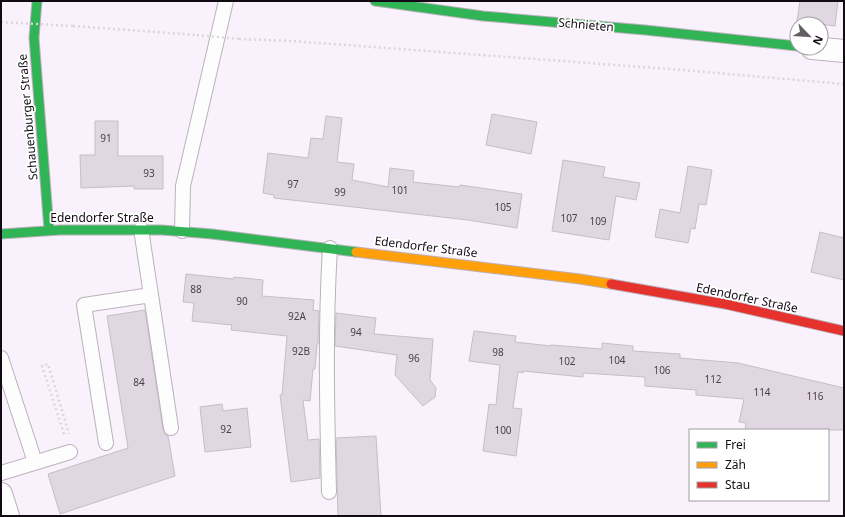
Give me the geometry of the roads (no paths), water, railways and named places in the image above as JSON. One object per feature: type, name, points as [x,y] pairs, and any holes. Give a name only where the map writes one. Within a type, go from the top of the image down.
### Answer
[{"type":"street","name":"Schauenburger Straße","points":[[37,1],[34,38],[49,230]]},
{"type":"street","name":"Schnieten","points":[[375,1],[483,16],[644,30],[789,45]]},
{"type":"street","points":[[829,50],[844,51]]},
{"type":"street","name":"Edendorfer Straße","points":[[1,234],[49,230],[141,229],[182,231],[330,248],[580,279],[725,304],[844,331]]},
{"type":"street","points":[[1,494],[8,516]]},
{"type":"lane","points":[[182,231],[183,186],[226,1]]},
{"type":"lane","points":[[141,229],[170,428]]},
{"type":"lane","points":[[329,492],[327,294],[330,248]]},
{"type":"lane","points":[[106,443],[84,305],[151,294]]},
{"type":"lane","points":[[1,358],[35,462]]},
{"type":"lane","points":[[1,473],[70,452]]}]
